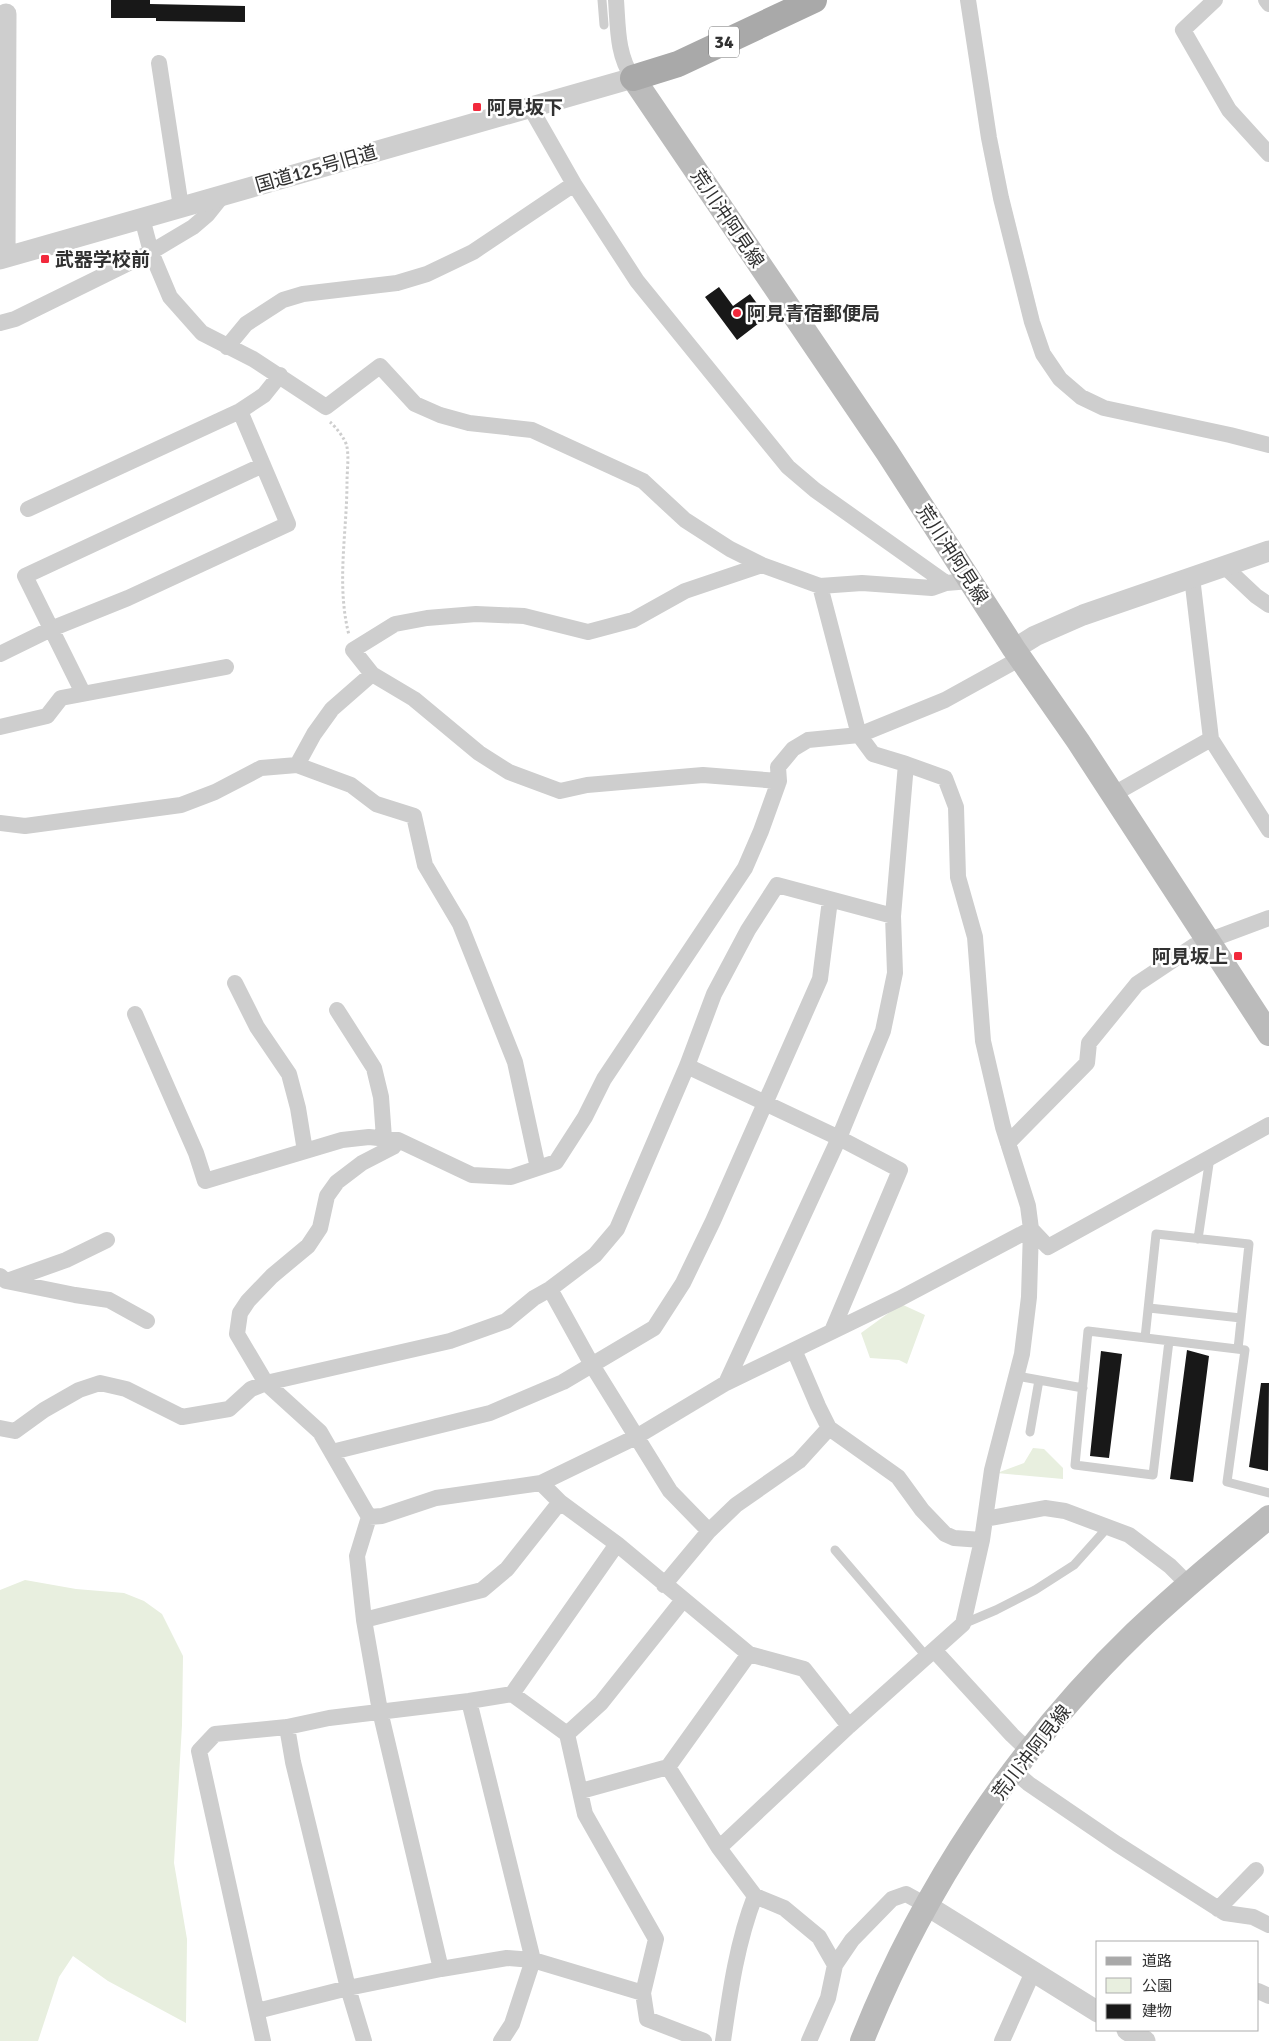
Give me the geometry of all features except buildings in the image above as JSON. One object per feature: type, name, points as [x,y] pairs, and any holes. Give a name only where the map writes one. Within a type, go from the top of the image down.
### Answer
[{"type":"main road","name":"34","points":[[633,78],[678,64],[814,0]]},
{"type":"main road","name":"荒川沖阿見線","points":[[633,78],[887,452],[1017,653],[1078,741],[1269,1034]]},
{"type":"main road","name":"荒川沖阿見線","points":[[862,2041],[887,1980],[950,1862],[1029,1751],[1088,1682],[1134,1634],[1188,1584],[1269,1517]]},
{"type":"street","points":[[616,0],[618,37],[624,66],[633,78]]},
{"type":"street","points":[[968,0],[989,138],[1006,217],[1032,322],[1044,354],[1060,379],[1081,397],[1104,408],[1269,445]]},
{"type":"street","points":[[1215,0],[1183,30],[1229,110],[1269,154]]},
{"type":"street","points":[[1266,0],[1269,4]]},
{"type":"street","points":[[2,258],[6,10]]},
{"type":"street","points":[[604,25],[618,37]]},
{"type":"street","points":[[160,63],[181,207]]},
{"type":"street","name":"国道125号旧道","points":[[2,258],[633,78]]},
{"type":"street","points":[[530,107],[574,184],[637,281],[788,467],[815,490],[946,583]]},
{"type":"street","points":[[227,347],[246,324],[283,300],[303,294],[397,283],[427,274],[472,252],[574,184]]},
{"type":"street","points":[[0,323],[15,319],[151,252],[193,227],[207,215],[223,195]]},
{"type":"street","points":[[142,218],[151,252],[170,297],[202,333],[254,359],[326,407],[380,366],[416,404],[440,415],[469,423],[532,430],[643,481],[684,520],[730,549],[762,565],[820,586],[862,583],[932,588],[946,583],[970,581]]},
{"type":"street","points":[[28,509],[240,411],[264,395],[280,375]]},
{"type":"street","points":[[0,654],[50,629],[128,598],[288,524],[240,411]]},
{"type":"street","points":[[83,693],[24,576],[263,465]]},
{"type":"street","points":[[135,1014],[196,1153],[205,1181],[342,1140],[370,1137],[391,1139],[472,1175],[511,1177],[556,1162],[585,1117],[604,1079],[745,868],[761,831],[778,781],[778,767],[793,749],[808,740],[859,735],[945,700],[1049,630],[1083,615],[1269,551]]},
{"type":"street","points":[[762,565],[684,591],[633,620],[588,632],[524,616],[476,614],[427,618],[396,624],[353,650],[372,674],[414,699],[479,754],[509,772],[560,791],[587,785],[703,775],[778,781]]},
{"type":"street","points":[[1224,566],[1256,596],[1269,605]]},
{"type":"street","points":[[1192,577],[1211,740],[1269,830]]},
{"type":"street","points":[[719,1848],[848,1726],[963,1624],[982,1540],[992,1470],[1022,1354],[1029,1297],[1031,1228],[1028,1206],[1008,1143],[983,1041],[975,937],[958,877],[956,807],[945,778],[873,754],[859,735],[820,586]]},
{"type":"street","points":[[0,727],[47,716],[61,698],[226,667]]},
{"type":"street","points":[[297,765],[314,734],[332,709],[372,674]]},
{"type":"street","points":[[1112,795],[1211,740]]},
{"type":"street","points":[[726,1384],[838,1138],[883,1031],[895,973],[892,916],[906,764]]},
{"type":"street","points":[[0,824],[25,826],[181,805],[215,792],[261,768],[297,765],[351,785],[376,804],[414,816],[425,865],[460,924],[515,1062],[538,1168]]},
{"type":"street","points":[[0,1428],[15,1431],[44,1410],[79,1390],[100,1384],[126,1390],[182,1417],[229,1409],[251,1389],[266,1383],[450,1341],[506,1321],[534,1298],[550,1290],[595,1255],[617,1230],[687,1066],[714,994],[748,930],[777,885],[892,916]]},
{"type":"street","points":[[332,1452],[490,1412],[563,1382],[654,1328],[682,1283],[766,1103],[820,979],[830,900]]},
{"type":"street","points":[[1008,1143],[1087,1062],[1089,1043],[1136,984],[1194,946],[1269,918]]},
{"type":"street","points":[[235,983],[257,1027],[289,1074],[298,1108],[305,1151]]},
{"type":"street","points":[[337,1010],[374,1068],[393,1147],[362,1162],[337,1182],[327,1196],[320,1228],[308,1246],[272,1276],[248,1301],[240,1313],[237,1334],[266,1383],[320,1432],[369,1517],[357,1556],[364,1620],[380,1712],[441,1969]]},
{"type":"street","points":[[687,1066],[838,1138],[900,1170],[832,1331]]},
{"type":"street","points":[[1031,1228],[1048,1247],[1269,1125]]},
{"type":"street","points":[[369,1517],[382,1516],[436,1498],[541,1483],[636,1437],[726,1384],[979,1258],[1031,1228]]},
{"type":"street","points":[[2,1280],[66,1260],[107,1240]]},
{"type":"street","points":[[2,1280],[109,1300],[147,1321]]},
{"type":"street","points":[[550,1290],[592,1365],[670,1491],[709,1531]]},
{"type":"street","points":[[794,1350],[829,1428],[898,1477],[922,1510],[945,1534],[954,1538],[982,1540]]},
{"type":"street","points":[[664,1585],[709,1531],[736,1505],[800,1461],[829,1428]]},
{"type":"street","points":[[541,1483],[560,1502],[617,1544],[749,1654],[804,1669],[848,1726]]},
{"type":"street","points":[[364,1620],[482,1590],[507,1569],[560,1502]]},
{"type":"street","points":[[985,1519],[1045,1508],[1065,1511],[1129,1536],[1170,1566],[1188,1584]]},
{"type":"street","points":[[263,2041],[199,1751],[215,1734],[287,1727],[330,1718],[469,1702],[512,1694],[617,1544]]},
{"type":"street","points":[[568,1734],[601,1703],[683,1600]]},
{"type":"street","points":[[930,1653],[1029,1751]]},
{"type":"street","points":[[581,1790],[668,1767],[749,1654]]},
{"type":"street","points":[[512,1694],[568,1734],[585,1814],[656,1939],[643,1993],[647,2019],[704,2041]]},
{"type":"street","points":[[469,1702],[533,1960],[512,2024],[501,2041]]},
{"type":"street","points":[[287,1727],[293,1762],[348,1988],[364,2041]]},
{"type":"street","points":[[668,1767],[719,1848],[755,1896],[784,1908],[819,1937],[836,1965]]},
{"type":"street","points":[[1014,1771],[1029,1784],[1117,1844],[1218,1909],[1225,1913],[1254,1917],[1269,1925]]},
{"type":"street","points":[[1218,1909],[1256,1870]]},
{"type":"street","points":[[809,2041],[828,1998],[836,1965],[852,1940],[892,1899],[906,1894],[1096,2011]]},
{"type":"street","points":[[722,2041],[734,1970],[748,1915],[755,1896]]},
{"type":"street","points":[[256,2011],[348,1988],[507,1958],[533,1960],[643,1993]]},
{"type":"street","points":[[1002,2041],[1034,1972]]},
{"type":"lane","points":[[602,0],[604,25]]},
{"type":"lane","points":[[1198,1239],[1210,1157]]},
{"type":"lane","points":[[1145,1338],[1156,1234],[1249,1244],[1238,1349]]},
{"type":"lane","points":[[1149,1308],[1241,1318]]},
{"type":"lane","points":[[1169,1341],[1153,1475],[1075,1465],[1088,1331],[1245,1350],[1227,1482],[1269,1493]]},
{"type":"lane","points":[[1016,1376],[1083,1388]]},
{"type":"lane","points":[[1030,1432],[1039,1380]]},
{"type":"lane","points":[[963,1624],[996,1610],[1034,1590],[1074,1564],[1108,1527]]},
{"type":"lane","points":[[834,1550],[930,1653]]},
{"type":"path","points":[[326,407],[321,416],[334,425],[347,446],[347,505],[343,585],[344,615],[353,650]]},
{"type":"green space","points":[[901,1304],[925,1315],[907,1364],[899,1360],[870,1358],[861,1333]]},
{"type":"green space","points":[[1033,1448],[1044,1449],[1063,1468],[1063,1479],[997,1473],[1024,1463]]},
{"type":"green space","points":[[25,1580],[76,1589],[124,1593],[144,1601],[162,1614],[183,1656],[182,1725],[174,1863],[187,1939],[186,2023],[108,1981],[73,1956],[59,1977],[38,2041],[0,2041],[0,1590]]},
{"type":"place","name":"阿見坂下","points":[[477,107]]},
{"type":"place","name":"武器学校前","points":[[45,259]]},
{"type":"place","name":"阿見青宿郵便局","points":[[737,313]]},
{"type":"place","name":"阿見坂上","points":[[1238,956]]}]
